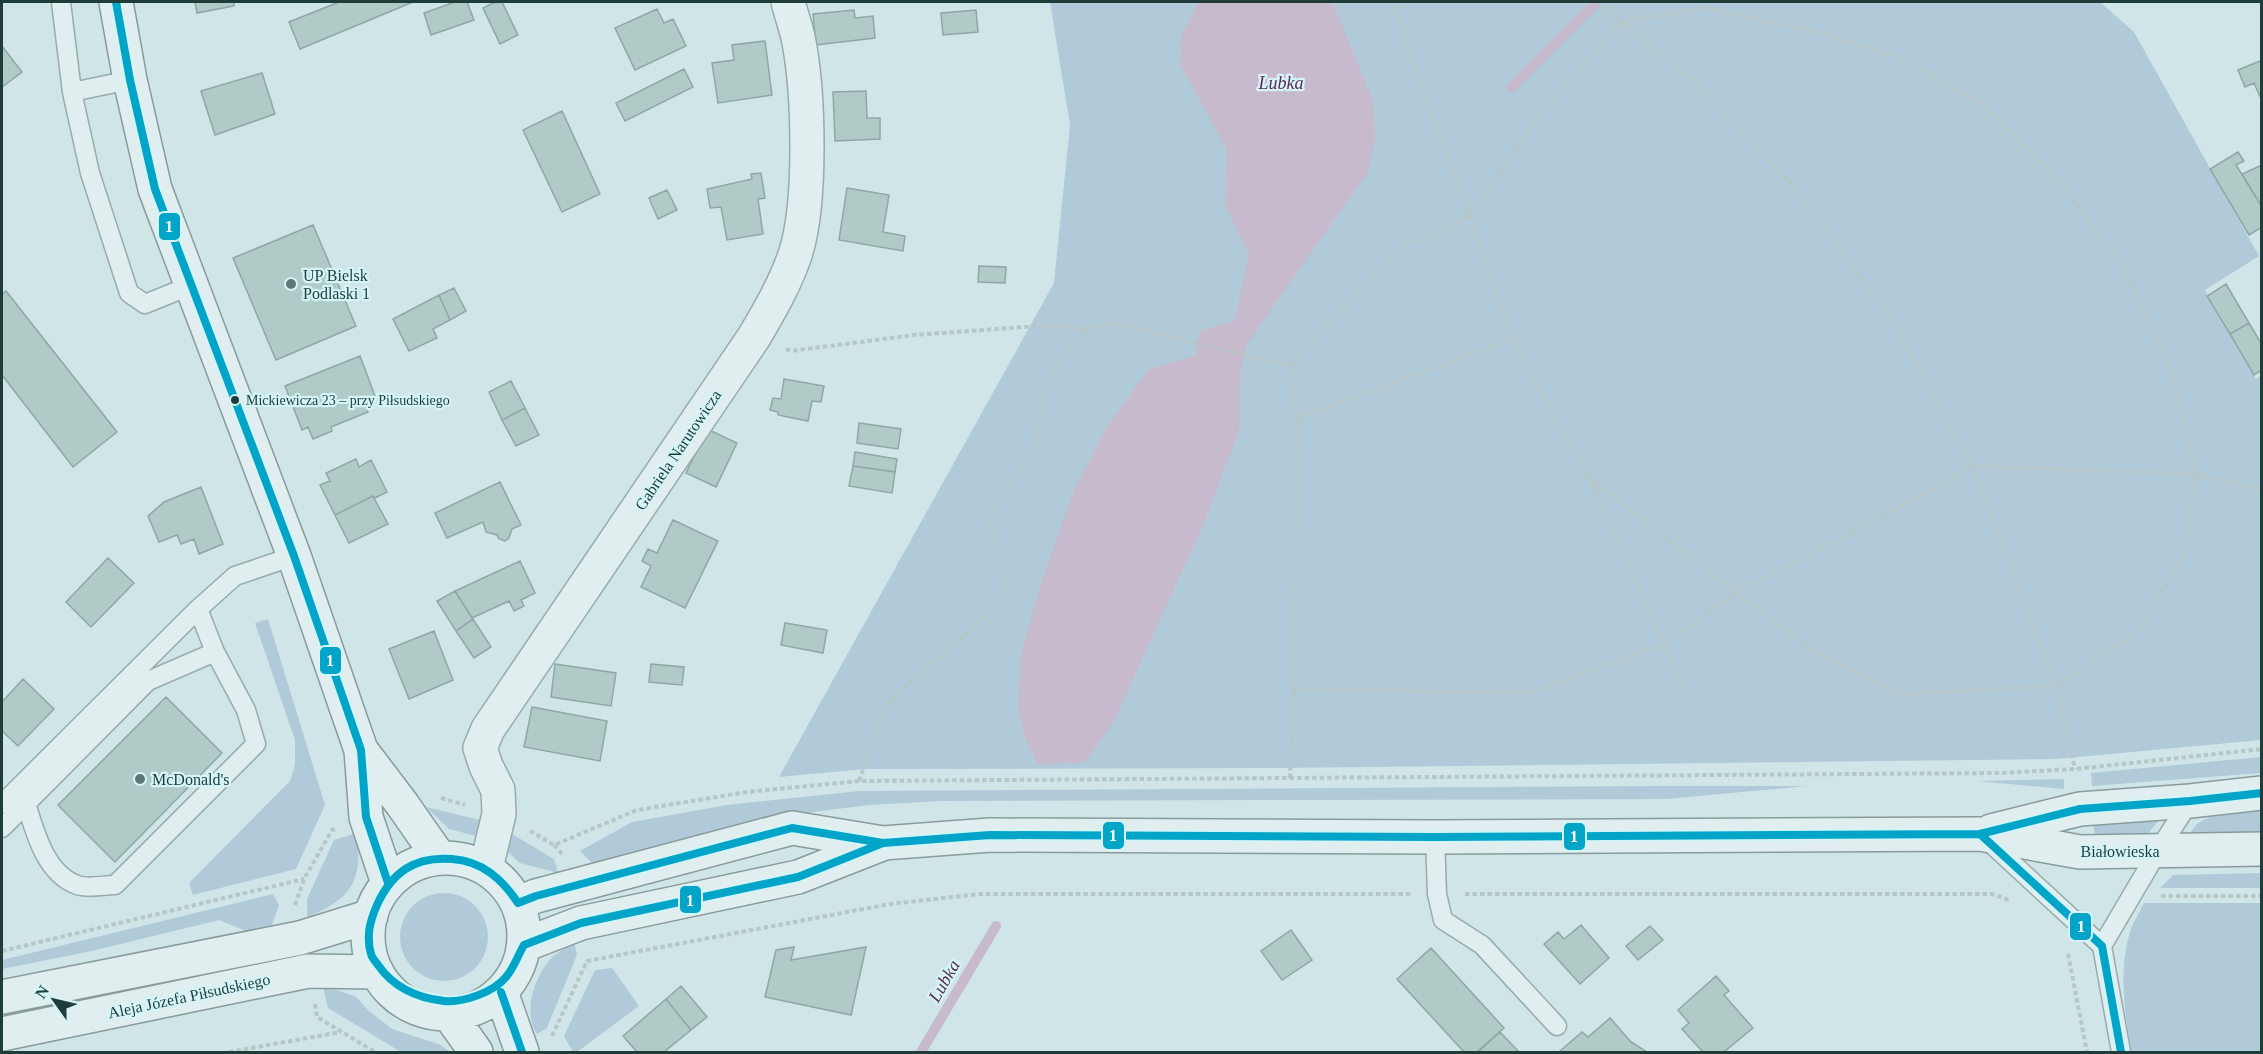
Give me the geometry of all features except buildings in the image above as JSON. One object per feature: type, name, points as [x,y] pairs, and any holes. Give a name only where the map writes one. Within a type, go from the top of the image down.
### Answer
[{"type":"main road","points":[[116,2],[130,80],[155,189],[294,556],[361,750],[366,817],[388,883]]},
{"type":"main road","name":"Gabriela Narutowicza","points":[[486,868],[499,814],[498,790],[480,748],[488,729],[754,337],[781,291],[796,253],[803,212],[806,166],[804,90],[798,38],[788,2]]},
{"type":"main road","points":[[361,750],[439,858]]},
{"type":"main road","name":"Białowieska","points":[[1980,834],[2080,809],[2262,793]]},
{"type":"main road","name":"Białowieska","points":[[518,903],[536,896],[792,828],[883,843],[990,836],[1435,837],[1980,834],[2080,852],[2262,849]]},
{"type":"main road","name":"Białowieska","points":[[524,945],[581,923],[798,877],[883,843]]},
{"type":"main road","points":[[439,858],[456,858],[486,868],[499,878],[518,903],[525,931],[520,962],[512,978],[501,992],[486,1003],[469,1011],[450,1014],[432,1013],[415,1008],[400,999],[387,987],[377,972],[370,954],[368,935],[377,898],[388,883],[403,870],[420,862],[439,858]]},
{"type":"main road","name":"Aleja Józefa Piłsudskiego","points":[[2,997],[300,938],[371,916]]},
{"type":"main road","name":"Aleja Józefa Piłsudskiego","points":[[2,1034],[308,971],[377,972]]},
{"type":"main road","points":[[501,992],[522,1053]]},
{"type":"main road","points":[[450,1014],[476,1053]]},
{"type":"lane","points":[[61,2],[72,92],[90,173],[129,293],[145,304],[192,285]]},
{"type":"lane","points":[[72,92],[130,80]]},
{"type":"lane","points":[[2,804],[198,609],[235,576],[294,556]]},
{"type":"lane","points":[[26,802],[41,847],[63,876],[78,885],[115,885],[256,744],[246,710],[215,652],[198,609]]},
{"type":"lane","points":[[2,828],[148,681],[215,652]]},
{"type":"lane","points":[[2102,946],[2190,801]]},
{"type":"lane","points":[[1980,834],[2102,946],[2121,1053]]},
{"type":"lane","points":[[1435,837],[1437,894],[1443,920],[1482,945],[1557,1026]]},
{"type":"path","points":[[1393,2],[1512,339],[1590,477],[1691,704]]},
{"type":"path","points":[[1597,2],[1691,79],[1792,184],[1888,313],[1973,466],[2056,686],[2075,769]]},
{"type":"path","points":[[1289,366],[1403,247],[1470,216],[1538,117],[1622,22],[1705,8],[1808,30],[1896,56],[1979,102],[2060,182],[2124,267],[2172,372],[2196,474],[2185,553],[2138,632],[2056,686],[1904,694],[1814,652],[1590,477]]},
{"type":"path","points":[[754,337],[791,351],[914,335],[1051,325],[1086,329],[1116,323],[1289,366]]},
{"type":"path","points":[[859,781],[886,704],[982,620],[1006,583],[990,523],[998,495],[1034,455],[1046,385],[1086,329]]},
{"type":"path","points":[[1298,418],[1512,339]]},
{"type":"path","points":[[1289,366],[1298,418],[1294,689],[1290,778]]},
{"type":"path","points":[[1294,689],[1532,693],[1665,644],[1737,592],[1886,515],[1973,466],[2196,474],[2262,490]]},
{"type":"path","points":[[433,795],[499,814],[554,845],[637,810],[747,792],[859,781],[2001,773],[2075,769],[2262,749]]},
{"type":"path","points":[[2,951],[304,879],[332,830],[342,826]]},
{"type":"path","points":[[552,1038],[587,962],[890,904],[980,894],[1992,894],[2014,902]]},
{"type":"path","points":[[2160,896],[2262,896]]},
{"type":"path","points":[[2062,947],[2070,955],[2087,1053]]},
{"type":"path","points":[[312,994],[317,1017],[375,1053]]},
{"type":"path","points":[[229,1053],[341,1032]]},
{"type":"shaded area","points":[[1050,2],[2100,2],[2134,32],[2259,256],[2205,290],[2256,379],[2261,376],[2261,740],[2057,759],[1277,768],[865,769],[779,777],[1054,283],[1070,125]]},
{"type":"shaded area","points":[[268,619],[325,805],[296,869],[193,895],[189,883],[290,781],[295,765],[295,740],[255,623]]},
{"type":"shaded area","points":[[2261,757],[2261,773],[2092,786],[2091,773]]},
{"type":"shaded area","points":[[2064,779],[2064,789],[1978,781]]},
{"type":"shaded area","points":[[1807,786],[1666,799],[942,801],[869,805],[781,816],[595,866],[580,851],[632,822],[727,805],[859,791]]},
{"type":"shaded area","points":[[426,807],[480,820],[476,836],[449,829]]},
{"type":"shaded area","points":[[2261,811],[2261,832],[2188,835],[2198,823],[2210,817]]},
{"type":"shaded area","points":[[2159,820],[2147,835],[2095,834],[2093,825]]},
{"type":"shaded area","points":[[357,833],[358,863],[351,886],[335,903],[307,917],[307,899],[334,840]]},
{"type":"shaded area","points":[[512,834],[554,859],[558,873],[520,863],[508,852]]},
{"type":"shaded area","points":[[2261,873],[2261,888],[2160,888],[2173,875]]},
{"type":"shaded area","points":[[435,893],[453,893],[469,900],[481,912],[488,928],[488,946],[481,962],[469,974],[453,981],[435,981],[419,974],[407,962],[400,946],[400,928],[407,912],[419,900]]},
{"type":"shaded area","points":[[273,894],[279,905],[272,925],[246,931],[219,920],[92,951],[2,969],[2,960]]},
{"type":"shaded area","points":[[2144,903],[2261,903],[2261,1052],[2131,1052],[2124,992],[2124,962],[2130,932]]},
{"type":"shaded area","points":[[574,941],[577,955],[547,1028],[537,1034],[533,1026],[530,1007],[534,988],[553,956]]},
{"type":"shaded area","points":[[612,968],[639,1006],[577,1052],[573,1052],[564,1036],[595,970]]},
{"type":"shaded area","points":[[323,986],[355,996],[369,1011],[392,1029],[441,1045],[450,1052],[401,1052],[328,1008]]},
{"type":"water","name":"Lubka","points":[[1198,2],[1330,2],[1335,8],[1373,101],[1375,140],[1367,173],[1247,344],[1241,367],[1239,431],[1203,525],[1114,721],[1085,762],[1038,764],[1024,736],[1018,708],[1022,650],[1041,584],[1075,488],[1108,425],[1149,369],[1195,356],[1201,330],[1234,322],[1249,255],[1225,205],[1227,150],[1180,64],[1182,35]]},
{"type":"waterway","points":[[1512,87],[1597,2]]},
{"type":"waterway","name":"Lubka","points":[[921,1052],[996,926]]},
{"type":"transit line","name":"1","points":[[116,2],[130,80],[155,189],[294,556],[361,750],[366,817],[388,883]]},
{"type":"transit line","name":"1","points":[[883,843],[990,835],[1435,837],[1980,834],[2080,809],[2262,793]]},
{"type":"transit line","name":"1","points":[[792,828],[883,843],[798,877],[581,923],[524,945],[511,970],[501,982],[486,992],[460,1000],[434,1000],[399,986],[384,973],[371,954],[369,941],[371,923],[383,893],[406,868],[427,860],[463,860],[482,867],[498,879],[518,903],[536,896],[792,828]]},
{"type":"transit line","name":"1","points":[[1980,834],[2102,946],[2121,1052]]},
{"type":"transit line","name":"1","points":[[501,992],[522,1052]]},
{"type":"place","name":"UP Bielsk Podlaski 1","points":[[291,284]]},
{"type":"place","name":"Mickiewicza 23 – przy Piłsudskiego","points":[[235,400]]},
{"type":"place","name":"McDonald's","points":[[140,779]]}]
